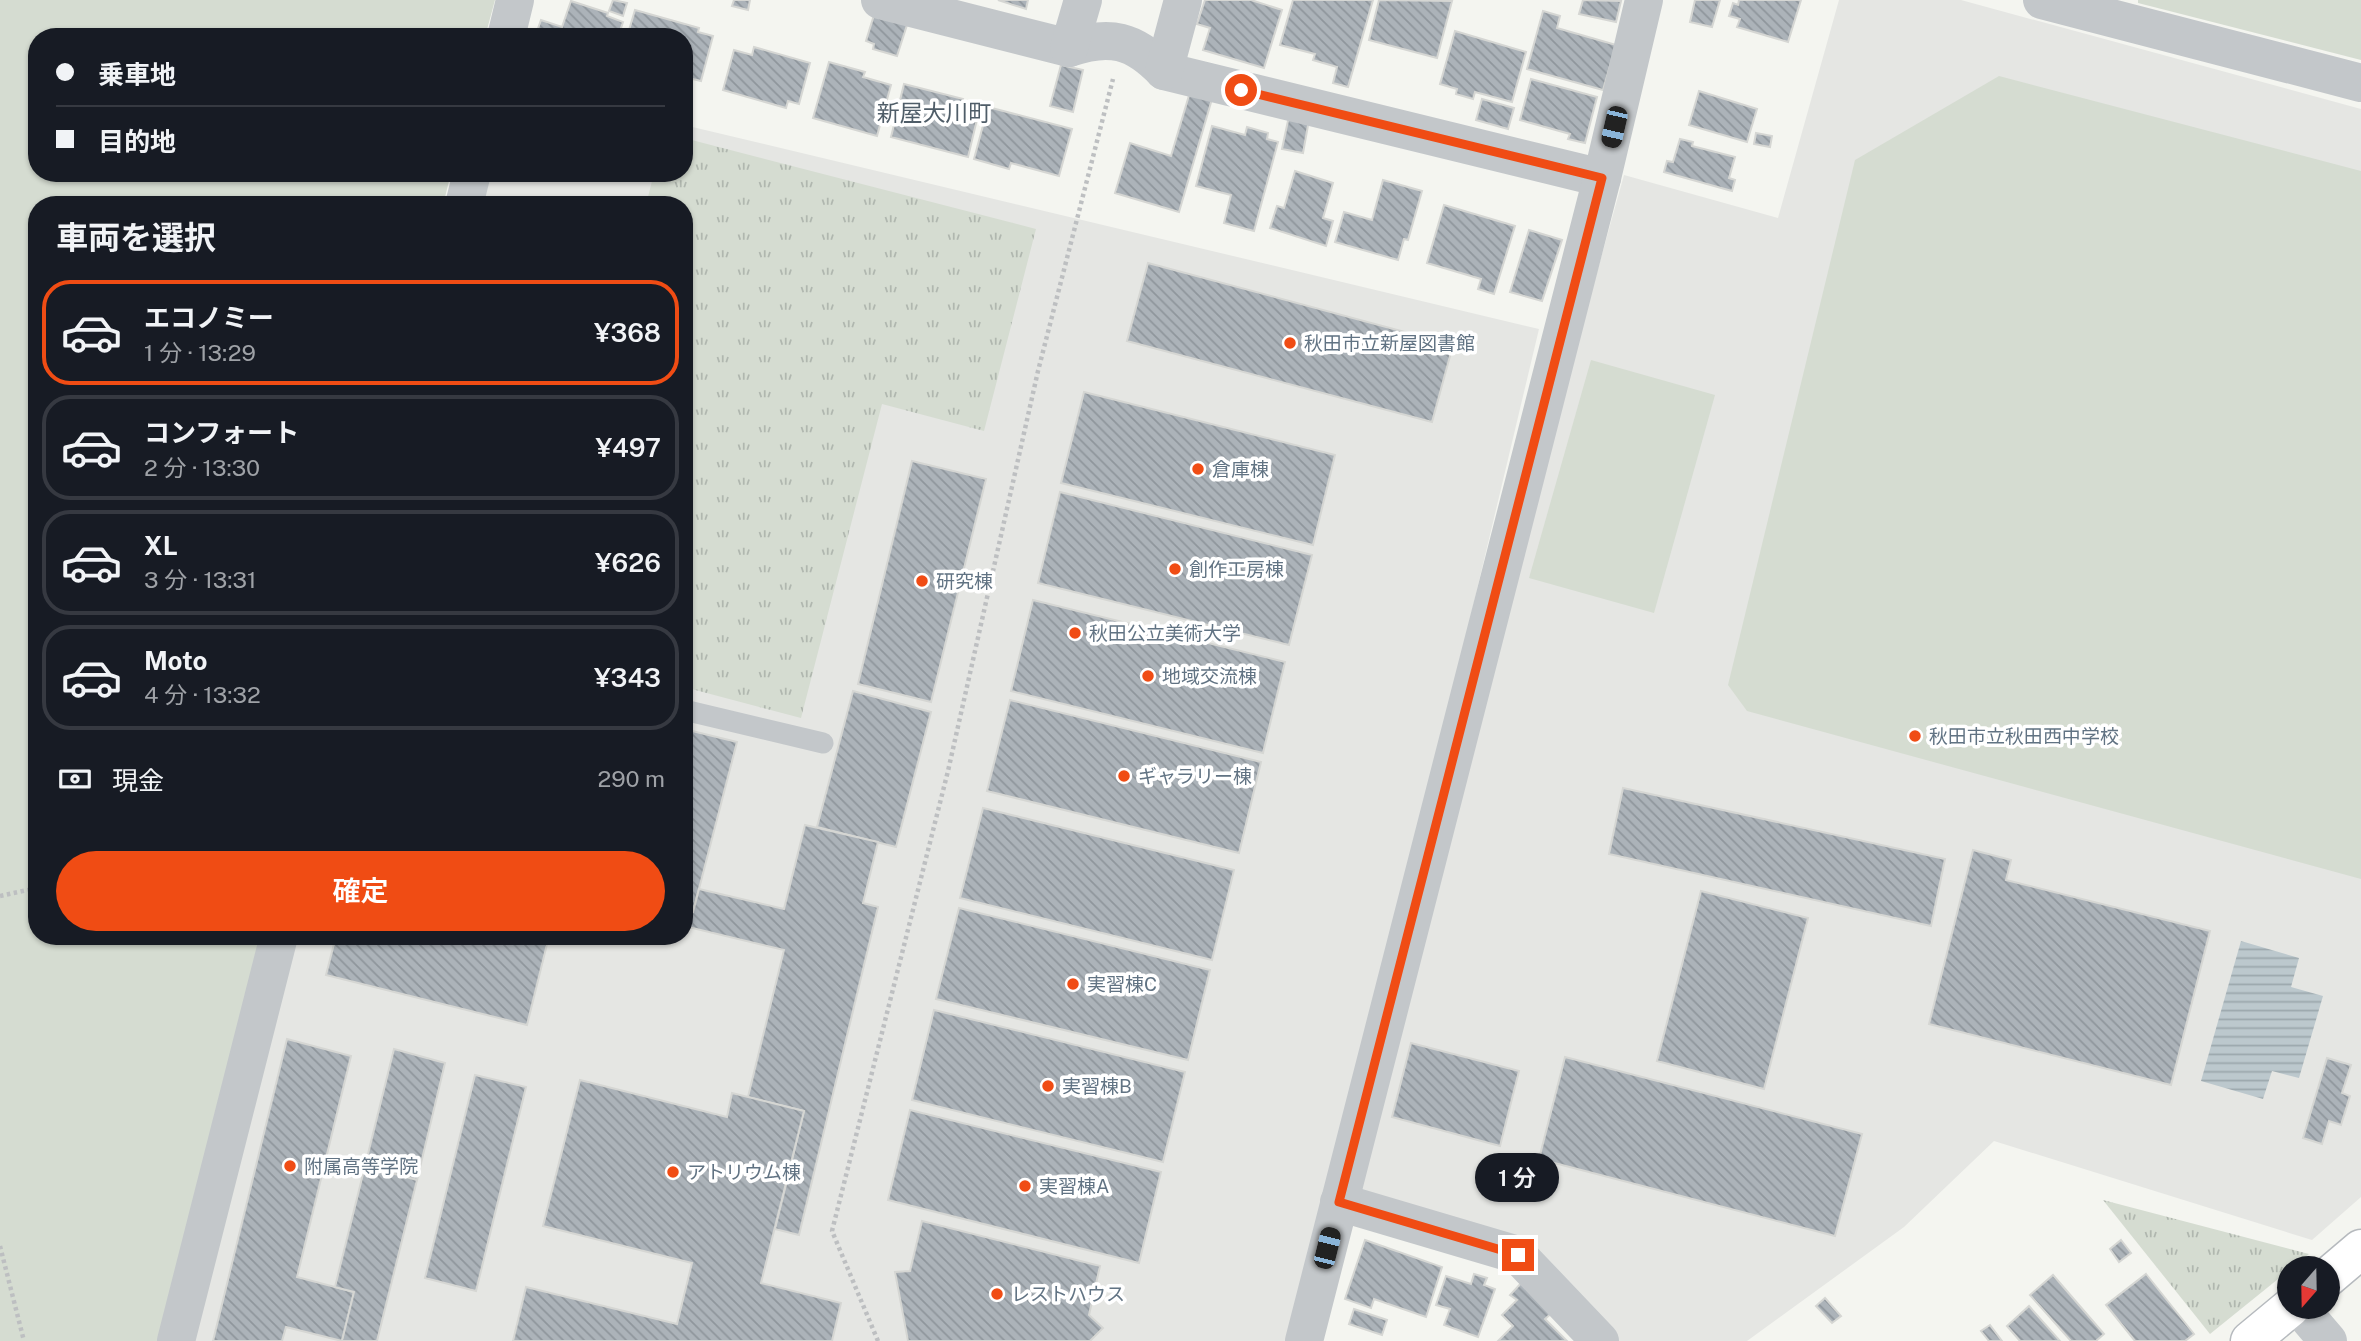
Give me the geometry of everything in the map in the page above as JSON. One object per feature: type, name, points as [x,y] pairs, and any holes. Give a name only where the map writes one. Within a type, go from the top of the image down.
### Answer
[{"type":"main road","points":[[2340,1267],[2361,1249]]},
{"type":"main road","points":[[2250,1341],[2277,1319]]},
{"type":"street","points":[[508,28],[515,0]]},
{"type":"street","points":[[880,0],[1069,48],[1090,41],[1122,42],[1148,54],[1164,71],[1602,178]]},
{"type":"street","points":[[1069,48],[1083,0]]},
{"type":"street","points":[[1164,71],[1183,0]]},
{"type":"street","points":[[1304,1341],[1602,178],[1644,0]]},
{"type":"street","points":[[2042,0],[2361,83]]},
{"type":"street","points":[[176,1341],[277,945]]},
{"type":"street","points":[[1339,1202],[1518,1255],[1600,1341]]},
{"type":"street","points":[[2310,1320],[2328,1341]]},
{"type":"lane","points":[[693,712],[823,743]]},
{"type":"path","points":[[878,1341],[832,1231],[948,771],[1038,371],[1122,42]]},
{"type":"path","points":[[0,896],[28,890]]},
{"type":"path","points":[[0,1246],[24,1341]]},
{"type":"shaded area","name":"秋田市立秋田西中学校","points":[[1839,0],[1961,0],[2361,109],[2361,1197],[2312,1240],[1994,1141],[1904,1227],[1747,1341],[1599,1341],[1518,1255],[1339,1202],[1624,175],[1778,218]]},
{"type":"shaded area","name":"秋田公立美術大学","points":[[693,127],[1539,329],[1298,1341],[194,1341],[295,945],[693,945],[693,196],[485,196],[489,182],[693,182]]},
{"type":"shaded area","points":[[2241,941],[2299,958],[2291,987],[2323,996],[2299,1078],[2272,1071],[2263,1099],[2201,1081]]},
{"type":"green space","points":[[0,0],[495,0],[487,28],[28,28],[28,182],[449,182],[445,196],[28,196],[28,945],[259,945],[159,1341],[0,1341]]},
{"type":"green space","points":[[2138,0],[2361,0],[2361,60],[2138,3]]},
{"type":"green space","points":[[1999,76],[2361,171],[2361,879],[1747,711],[1728,685],[1855,160]]},
{"type":"green space","points":[[693,140],[1036,229],[984,431],[882,404],[801,718],[693,689],[693,196],[648,196],[652,182],[693,182]]},
{"type":"green space","points":[[1591,360],[1715,395],[1654,613],[1529,578]]},
{"type":"green space","points":[[2103,1200],[2309,1254],[2277,1256],[2277,1280],[2210,1334]]},
{"type":"building","points":[[613,0],[627,3],[623,16],[609,11]]},
{"type":"building","points":[[734,0],[750,0],[748,10],[732,6]]},
{"type":"building","points":[[998,0],[1028,0],[1026,9]]},
{"type":"building","points":[[1205,0],[1251,0],[1282,10],[1264,68],[1203,50],[1210,28],[1197,24]]},
{"type":"building","points":[[1293,0],[1373,0],[1348,87],[1333,83],[1337,67],[1313,60],[1315,54],[1280,45]]},
{"type":"building","points":[[1379,0],[1452,1],[1437,58],[1369,40]]},
{"type":"building","points":[[1583,0],[1621,1],[1616,22],[1579,14]]},
{"type":"building","points":[[1695,0],[1720,0],[1712,27],[1690,22]]},
{"type":"building","points":[[1739,0],[1801,0],[1788,42],[1737,27],[1740,19],[1729,16],[1733,3],[1738,5]]},
{"type":"building","points":[[571,1],[608,13],[607,16],[623,22],[621,28],[538,28],[541,20],[562,27]]},
{"type":"building","points":[[635,10],[699,28],[698,32],[713,36],[701,81],[693,79],[693,28],[630,28]]},
{"type":"building","points":[[1543,11],[1560,16],[1557,28],[1616,45],[1603,90],[1527,69]]},
{"type":"building","points":[[874,15],[907,25],[897,56],[873,49],[874,44],[866,41]]},
{"type":"building","points":[[1455,31],[1526,52],[1512,102],[1475,92],[1473,99],[1456,94],[1457,89],[1440,84]]},
{"type":"building","points":[[754,47],[810,63],[799,104],[788,101],[786,108],[723,90],[734,50],[752,55]]},
{"type":"building","points":[[829,62],[865,72],[863,77],[891,85],[877,136],[813,118]]},
{"type":"building","points":[[1061,65],[1083,70],[1073,112],[1050,106]]},
{"type":"building","points":[[1531,79],[1597,97],[1585,143],[1568,139],[1570,134],[1520,120]]},
{"type":"building","points":[[904,84],[963,99],[961,107],[979,111],[968,157],[891,137]]},
{"type":"building","points":[[1699,91],[1757,109],[1747,142],[1689,125]]},
{"type":"building","points":[[1190,92],[1212,99],[1179,212],[1115,193],[1130,143],[1171,156]]},
{"type":"building","points":[[1482,99],[1514,108],[1508,129],[1476,120]]},
{"type":"building","points":[[988,107],[1072,129],[1059,176],[1011,163],[1009,169],[974,159]]},
{"type":"building","points":[[1289,116],[1309,120],[1303,153],[1282,149]]},
{"type":"building","points":[[1212,126],[1245,135],[1247,127],[1268,133],[1267,139],[1278,142],[1254,231],[1224,223],[1231,195],[1196,186]]},
{"type":"building","points":[[1756,133],[1772,136],[1770,147],[1754,144]]},
{"type":"building","points":[[1680,139],[1693,142],[1692,146],[1735,157],[1729,178],[1735,180],[1732,191],[1664,172],[1667,161],[1673,162]]},
{"type":"building","points":[[1295,171],[1333,183],[1323,218],[1333,221],[1326,246],[1270,228],[1277,206],[1284,208]]},
{"type":"building","points":[[1383,180],[1422,191],[1408,240],[1404,239],[1398,260],[1335,242],[1344,212],[1372,220]]},
{"type":"building","points":[[1444,205],[1515,226],[1494,294],[1478,289],[1481,279],[1427,263]]},
{"type":"building","points":[[1529,230],[1562,240],[1542,301],[1510,292]]},
{"type":"building","name":"秋田市立新屋図書館","points":[[1148,263],[1453,345],[1432,422],[1127,341]]},
{"type":"building","name":"倉庫棟","points":[[1084,392],[1335,455],[1313,545],[1061,483]]},
{"type":"building","name":"研究棟","points":[[912,461],[986,479],[931,702],[858,684]]},
{"type":"building","name":"創作工房棟","points":[[1060,492],[1312,555],[1289,645],[1038,583]]},
{"type":"building","name":"地域交流棟","points":[[1033,600],[1285,662],[1263,753],[1011,691]]},
{"type":"building","points":[[853,691],[931,712],[896,847],[817,827]]},
{"type":"building","name":"ギャラリー棟","points":[[1010,700],[1261,762],[1239,853],[987,791]]},
{"type":"building","points":[[693,731],[737,742],[693,912]]},
{"type":"building","points":[[1623,788],[1945,859],[1931,926],[1609,854]]},
{"type":"building","points":[[983,808],[1234,870],[1212,960],[960,898]]},
{"type":"building","points":[[805,825],[878,842],[863,903],[878,907],[799,1235],[775,1229],[804,1111],[748,1097],[784,950],[693,928],[693,912],[699,889],[784,909]]},
{"type":"building","points":[[1973,850],[2011,860],[2006,880],[2210,931],[2171,1085],[1929,1024]]},
{"type":"building","points":[[1701,891],[1808,918],[1764,1089],[1657,1061]]},
{"type":"building","name":"実習棟C","points":[[959,908],[1210,970],[1188,1060],[936,999]]},
{"type":"building","points":[[334,945],[547,945],[527,1025],[326,975]]},
{"type":"building","name":"実習棟B","points":[[934,1010],[1185,1072],[1163,1162],[912,1100]]},
{"type":"building","name":"附属高等学院","points":[[287,1039],[351,1056],[297,1277],[354,1292],[342,1341],[286,1327],[282,1341],[213,1341]]},
{"type":"building","points":[[1411,1043],[1519,1071],[1500,1146],[1392,1117]]},
{"type":"building","name":"附属高等学院","points":[[394,1049],[445,1063],[417,1180],[365,1166]]},
{"type":"building","points":[[1565,1057],[1862,1134],[1835,1236],[1539,1159]]},
{"type":"building","points":[[2327,1058],[2351,1065],[2342,1093],[2350,1096],[2341,1125],[2329,1121],[2322,1144],[2303,1138]]},
{"type":"building","points":[[475,1075],[526,1087],[476,1291],[425,1278]]},
{"type":"building","name":"アトリウム棟","points":[[580,1080],[727,1117],[732,1093],[804,1111],[761,1283],[841,1303],[832,1341],[513,1341],[526,1287],[677,1324],[692,1263],[543,1226]]},
{"type":"building","name":"実習棟A","points":[[910,1110],[1161,1172],[1139,1263],[888,1200]]},
{"type":"building","name":"附属高等学院","points":[[365,1166],[417,1180],[377,1341],[342,1341],[354,1292],[335,1287]]},
{"type":"building","name":"レストハウス","points":[[922,1221],[1100,1266],[1089,1315],[1103,1328],[1090,1341],[908,1341],[895,1272],[910,1271]]},
{"type":"building","points":[[1365,1240],[1442,1267],[1426,1317],[1374,1299],[1371,1308],[1345,1299]]},
{"type":"building","points":[[2121,1240],[2131,1253],[2119,1262],[2110,1249]]},
{"type":"building","points":[[1474,1274],[1487,1278],[1484,1285],[1495,1289],[1478,1337],[1444,1325],[1450,1309],[1436,1305],[1446,1276],[1471,1284]]},
{"type":"building","points":[[2146,1274],[2194,1334],[2185,1341],[2135,1341],[2106,1305]]},
{"type":"building","points":[[2053,1275],[2104,1334],[2096,1341],[2071,1341],[2030,1295]]},
{"type":"building","points":[[1524,1280],[1554,1311],[1545,1319],[1567,1341],[1498,1341],[1513,1326],[1502,1315],[1517,1300],[1510,1295]]},
{"type":"building","points":[[1825,1298],[1841,1316],[1832,1323],[1816,1306]]},
{"type":"building","points":[[2029,1306],[2060,1341],[2020,1341],[2007,1326]]},
{"type":"building","points":[[1354,1309],[1387,1320],[1382,1335],[1349,1324]]},
{"type":"building","points":[[1990,1325],[2002,1341],[1989,1341],[1981,1331]]},
{"type":"place","name":"秋田市立新屋図書館","points":[[1290,343]]},
{"type":"place","name":"倉庫棟","points":[[1198,469]]},
{"type":"place","name":"創作工房棟","points":[[1175,569]]},
{"type":"place","name":"研究棟","points":[[922,581]]},
{"type":"place","name":"秋田公立美術大学","points":[[1075,633]]},
{"type":"place","name":"地域交流棟","points":[[1148,676]]},
{"type":"place","name":"秋田市立秋田西中学校","points":[[1915,736]]},
{"type":"place","name":"ギャラリー棟","points":[[1124,776]]},
{"type":"place","name":"実習棟C","points":[[1073,984]]},
{"type":"place","name":"実習棟B","points":[[1048,1086]]},
{"type":"place","name":"附属高等学院","points":[[290,1166]]},
{"type":"place","name":"アトリウム棟","points":[[673,1172]]},
{"type":"place","name":"実習棟A","points":[[1025,1186]]},
{"type":"place","name":"レストハウス","points":[[997,1294]]},
{"type":"district","name":"新屋大川町","points":[[934,113]]},
{"type":"route","points":[[1241,90],[1602,178],[1339,1202],[1518,1255]]}]
